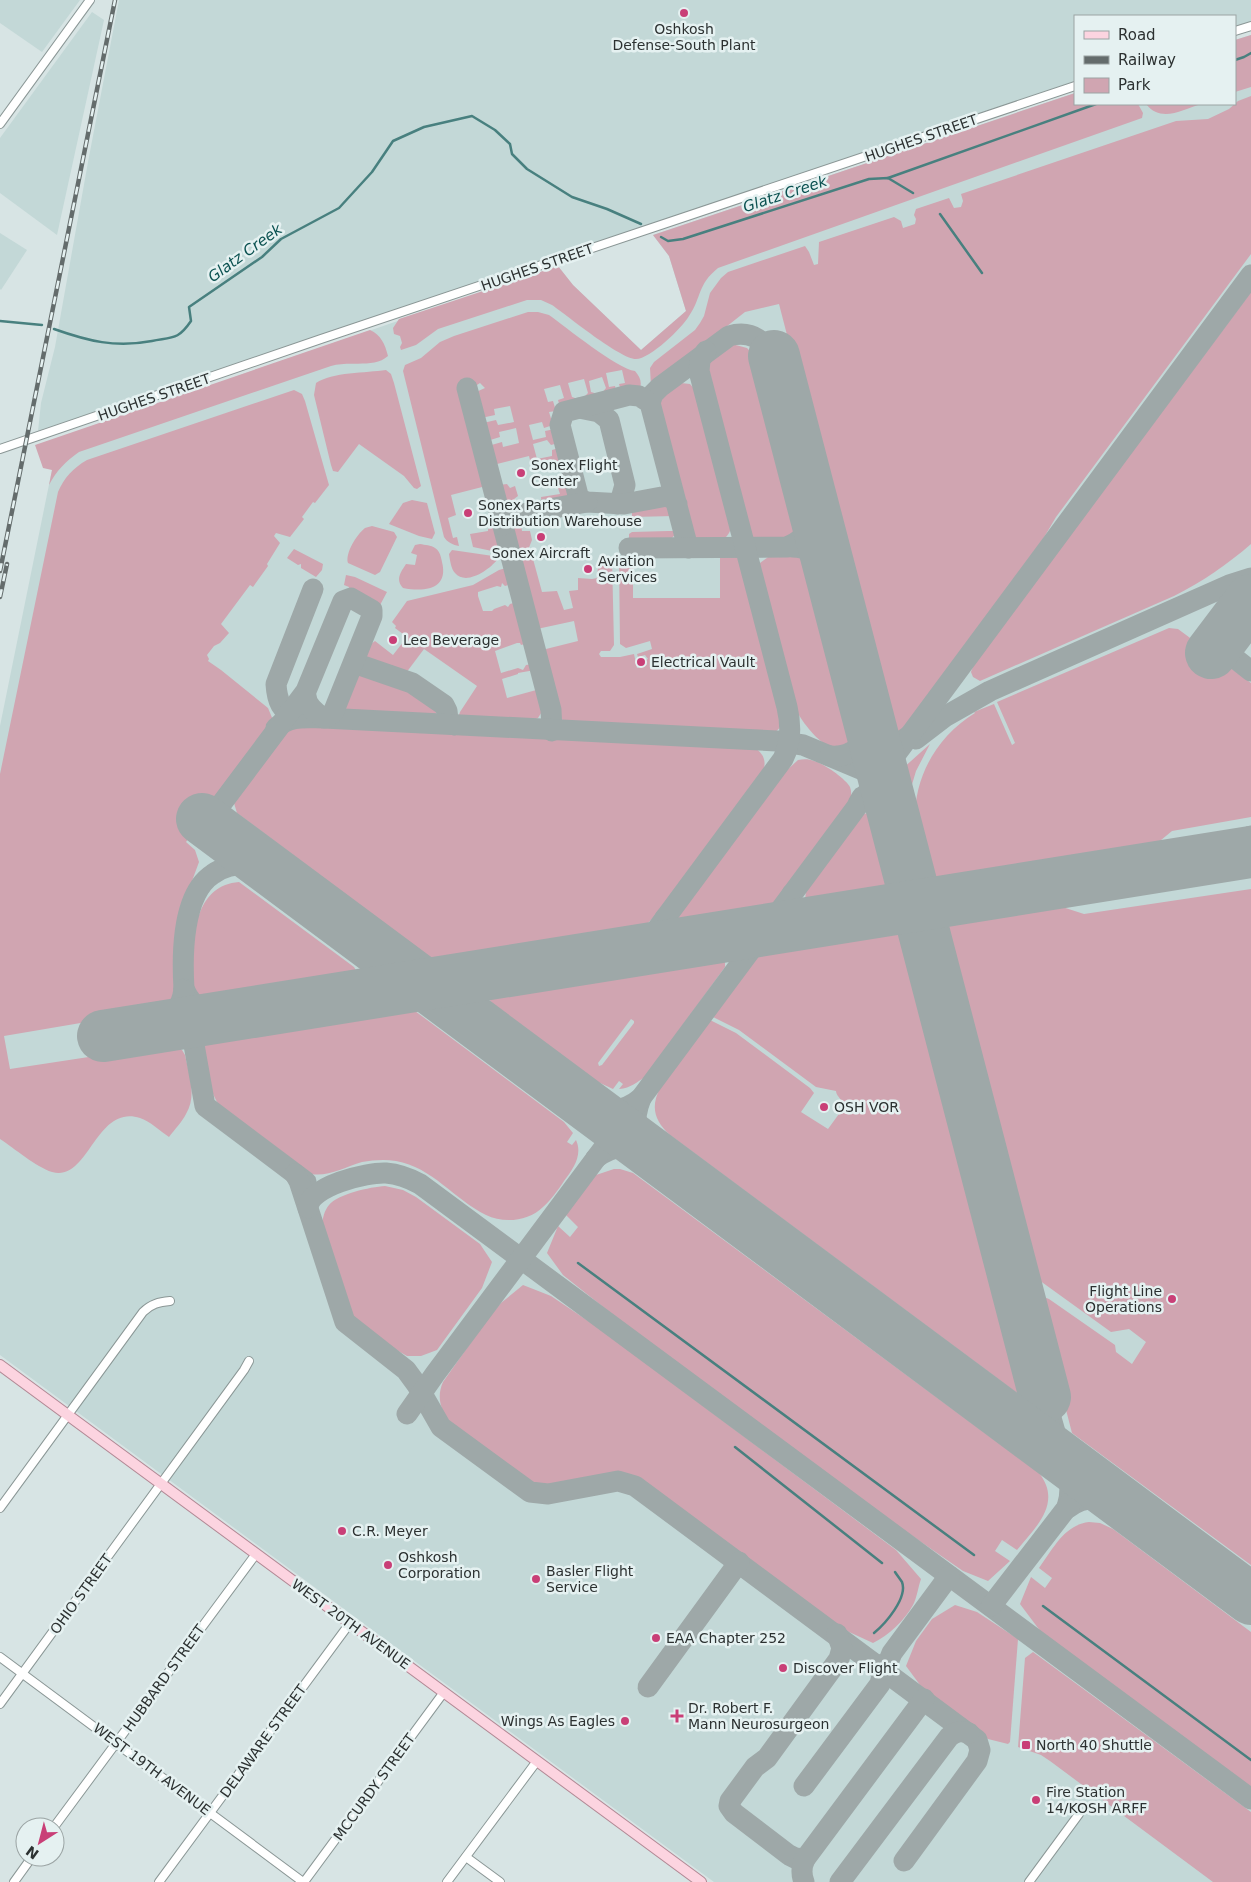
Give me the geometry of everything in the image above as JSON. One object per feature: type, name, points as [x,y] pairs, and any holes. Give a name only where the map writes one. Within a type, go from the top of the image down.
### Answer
[{"type":"main road","name":"WEST 20TH AVENUE","points":[[0,1365],[701,1882]]},
{"type":"street","points":[[0,124],[90,0]]},
{"type":"street","points":[[1236,32],[1251,26]]},
{"type":"street","name":"HUGHES STREET","points":[[0,450],[330,336],[1074,86]]},
{"type":"street","points":[[0,1508],[144,1312],[149,1306],[170,1301]]},
{"type":"street","name":"OHIO STREET","points":[[0,1704],[162,1484],[244,1370],[248,1361]]},
{"type":"street","name":"HUBBARD STREET","points":[[61,1817],[256,1554]]},
{"type":"street","name":"DELAWARE STREET","points":[[159,1882],[350,1623]]},
{"type":"street","name":"WEST 19TH AVENUE","points":[[0,1656],[304,1882]]},
{"type":"street","name":"MCCURDY STREET","points":[[304,1882],[444,1692]]},
{"type":"street","points":[[447,1882],[537,1761]]},
{"type":"street","points":[[1029,1882],[1079,1814]]},
{"type":"street","points":[[466,1857],[500,1882]]},
{"type":"street","points":[[14,1882],[25,1867]]},
{"type":"shaded area","points":[[0,0],[80,0],[42,52],[0,23]]},
{"type":"shaded area","points":[[119,0],[1251,0],[1251,21],[1236,27],[1236,15],[1074,15],[1074,81],[38,431],[41,403],[55,347]]},
{"type":"shaded area","points":[[92,12],[104,20],[57,235],[0,193],[0,138]]},
{"type":"shaded area","points":[[1251,35],[1251,1882],[714,1882],[0,1355],[0,726],[54,460],[237,376],[558,266],[573,285],[641,350],[686,311],[669,256],[653,235],[1074,93],[1074,105],[1236,105],[1236,40]]},
{"type":"shaded area","points":[[0,233],[27,250],[1,290],[0,289]]},
{"type":"green space","points":[[1251,35],[1251,87],[1236,92],[1236,40]]},
{"type":"green space","points":[[1074,93],[1074,105],[1139,105],[1143,113],[1142,118],[718,268],[706,280],[693,309],[685,321],[657,349],[642,358],[628,357],[618,352],[552,305],[541,300],[527,300],[438,329],[416,345],[401,350],[400,336],[394,334],[393,328],[399,319],[558,266],[573,285],[641,350],[686,311],[669,256],[653,235]]},
{"type":"green space","points":[[1251,96],[1251,254],[1056,517],[1043,539],[900,733],[889,728],[779,304],[745,312],[651,386],[650,368],[654,362],[695,330],[704,316],[710,293],[728,272],[805,246],[814,265],[818,264],[819,242],[894,217],[901,221],[903,228],[915,224],[916,219],[914,215],[916,209],[949,198],[954,208],[961,207],[963,201],[961,194],[1176,121],[1208,119],[1236,105],[1238,101]]},
{"type":"green space","points":[[1147,105],[1198,105],[1179,112],[1165,114],[1152,110]]},
{"type":"green space","points":[[1251,292],[1251,544],[1195,585],[1174,596],[980,681],[973,677],[971,672],[974,664]]},
{"type":"green space","points":[[528,312],[549,315],[604,356],[627,369],[635,371],[640,379],[640,389],[622,394],[619,384],[625,383],[622,370],[606,373],[609,387],[615,386],[617,395],[603,399],[602,393],[606,388],[602,377],[589,381],[591,392],[598,394],[599,400],[584,404],[583,398],[588,393],[584,379],[568,383],[572,397],[578,399],[580,405],[561,410],[558,400],[564,398],[560,385],[544,389],[548,402],[553,401],[556,411],[549,412],[553,425],[544,428],[542,422],[529,425],[533,440],[546,437],[545,431],[555,429],[558,443],[551,445],[547,440],[533,444],[537,459],[552,456],[552,450],[559,448],[563,462],[554,463],[551,459],[531,464],[529,456],[493,465],[488,446],[502,442],[503,447],[519,443],[516,428],[499,432],[500,437],[487,441],[483,423],[496,420],[498,425],[514,422],[510,406],[494,409],[495,415],[481,418],[475,395],[476,392],[485,388],[480,383],[474,387],[472,383],[460,387],[486,486],[451,495],[456,515],[448,518],[453,538],[457,537],[459,546],[455,545],[448,542],[444,537],[403,371],[405,365],[421,358],[440,342]]},
{"type":"green space","points":[[370,330],[382,340],[388,356],[382,360],[331,366],[79,452],[62,467],[49,485],[52,470],[43,468],[35,445]]},
{"type":"green space","points":[[732,344],[747,348],[757,359],[799,521],[795,536],[784,541],[765,542],[758,540],[749,533],[707,378],[707,365],[712,355],[720,348]]},
{"type":"green space","points":[[386,370],[391,374],[394,383],[421,486],[417,489],[404,476],[359,444],[338,472],[333,471],[331,465],[314,395],[316,383],[323,379],[340,375]]},
{"type":"green space","points":[[681,383],[690,384],[698,393],[732,521],[731,530],[727,536],[721,541],[714,543],[700,541],[688,531],[657,411],[664,393],[671,387]]},
{"type":"green space","points":[[294,390],[302,394],[305,401],[329,485],[315,503],[313,502],[302,517],[304,519],[290,537],[276,533],[274,536],[280,543],[267,564],[268,566],[253,587],[250,585],[221,624],[229,633],[207,655],[208,661],[268,708],[273,720],[269,729],[186,842],[195,850],[199,862],[185,900],[178,928],[175,950],[175,998],[168,1007],[163,1009],[4,1036],[10,1069],[174,1044],[185,1055],[192,1092],[189,1107],[169,1137],[144,1119],[125,1117],[112,1122],[75,1166],[65,1172],[52,1172],[32,1162],[0,1139],[0,774],[58,492],[63,482],[77,466],[87,460]]},
{"type":"green space","points":[[507,484],[510,488],[515,486],[518,496],[514,499],[519,502],[523,511],[511,513],[504,507],[499,485]]},
{"type":"green space","points":[[569,486],[572,498],[569,503],[542,507],[541,497],[560,494],[558,488]]},
{"type":"green space","points":[[412,500],[427,503],[435,533],[432,539],[389,524],[403,503]]},
{"type":"green space","points":[[666,502],[672,508],[674,516],[632,517],[632,509]]},
{"type":"green space","points":[[520,519],[522,531],[530,531],[532,540],[528,550],[517,550],[513,542],[510,523]]},
{"type":"green space","points":[[372,526],[394,532],[397,537],[380,572],[375,575],[348,563],[348,555],[358,535],[365,528]]},
{"type":"green space","points":[[497,527],[503,547],[501,549],[492,551],[473,547],[470,534],[488,531],[488,529]]},
{"type":"green space","points":[[677,531],[669,540],[662,542],[629,542],[629,534],[632,532]]},
{"type":"green space","points":[[420,544],[433,547],[439,552],[442,560],[442,578],[438,584],[426,589],[403,588],[399,582],[402,570],[406,564],[415,565],[417,555],[411,553],[415,545]]},
{"type":"green space","points":[[294,549],[323,564],[322,570],[316,577],[301,568],[301,564],[298,565],[287,558]]},
{"type":"green space","points":[[452,550],[493,556],[497,560],[489,568],[477,575],[465,578],[460,577],[455,573],[451,564],[449,554]]},
{"type":"green space","points":[[720,554],[736,556],[745,568],[782,719],[781,726],[777,731],[765,735],[571,725],[564,722],[558,714],[542,650],[578,641],[574,621],[537,629],[520,566],[521,561],[533,559],[542,592],[557,591],[564,610],[573,608],[569,591],[578,590],[578,578],[597,578],[599,557],[601,555],[612,558],[614,645],[610,651],[601,651],[599,654],[601,657],[620,657],[634,654],[637,668],[647,665],[646,660],[648,659],[645,655],[638,657],[637,654],[652,649],[650,641],[626,648],[620,644],[619,559],[621,557],[633,556],[633,598],[720,598]]},
{"type":"green space","points":[[790,554],[806,559],[814,577],[854,731],[848,743],[841,749],[832,748],[814,735],[795,708],[760,578],[760,563],[771,555]]},
{"type":"green space","points":[[506,568],[512,584],[505,586],[502,583],[501,587],[497,586],[478,592],[478,596],[483,611],[492,611],[505,605],[508,607],[510,604],[517,602],[528,643],[521,645],[517,643],[495,651],[501,673],[518,668],[523,670],[526,665],[533,664],[535,670],[518,673],[502,679],[507,698],[540,689],[543,710],[538,718],[527,723],[462,719],[459,715],[460,712],[477,686],[424,649],[406,673],[364,662],[369,643],[371,644],[375,641],[393,655],[407,637],[395,628],[396,626],[392,622],[407,601],[473,585]]},
{"type":"green space","points":[[346,575],[355,577],[387,592],[379,607],[350,594],[348,591],[349,587],[344,585]]},
{"type":"green space","points":[[1169,628],[1178,629],[1251,683],[1251,817],[1172,831],[1149,850],[942,884],[933,880],[926,868],[917,835],[915,807],[923,775],[938,747],[949,734],[974,712],[994,704],[1012,745],[1015,743],[997,702]]},
{"type":"green space","points":[[360,672],[401,684],[433,708],[436,711],[436,716],[434,718],[349,714],[345,709]]},
{"type":"green space","points":[[300,725],[748,746],[761,753],[764,765],[761,775],[659,912],[648,923],[626,935],[443,963],[433,960],[237,813],[234,803],[237,793],[281,734],[291,727]]},
{"type":"green space","points":[[930,744],[916,771],[908,798],[901,770]]},
{"type":"green space","points":[[798,760],[818,762],[839,776],[850,787],[850,803],[777,900],[763,912],[680,926],[677,923],[678,916],[785,772]]},
{"type":"green space","points":[[867,813],[874,815],[877,820],[888,860],[890,871],[887,889],[881,893],[809,904],[805,900],[806,891],[862,815]]},
{"type":"green space","points":[[239,882],[354,967],[357,972],[355,977],[208,1002],[198,997],[193,987],[192,963],[196,924],[200,911],[214,891],[225,885]]},
{"type":"green space","points":[[1251,889],[1251,1565],[1072,1433],[1036,1294],[1049,1299],[1115,1345],[1116,1352],[1132,1364],[1146,1342],[1129,1329],[1111,1332],[1032,1275],[945,930],[952,919],[1050,903],[1084,914]]},
{"type":"green space","points":[[905,925],[1027,1397],[1025,1399],[670,1135],[661,1125],[656,1114],[655,1102],[660,1088],[710,1020],[736,1033],[810,1088],[814,1093],[801,1112],[828,1129],[844,1107],[836,1091],[816,1087],[739,1030],[713,1017],[763,948]]},
{"type":"green space","points":[[722,956],[725,960],[725,967],[645,1077],[630,1086],[619,1089],[623,1084],[619,1081],[613,1089],[598,1082],[492,1003],[489,999],[491,993],[498,990]],"holes":[[[631,1019],[634,1021],[602,1065],[599,1066],[598,1063]]]},
{"type":"green space","points":[[396,1007],[415,1011],[564,1122],[573,1133],[567,1142],[572,1145],[576,1140],[578,1156],[576,1162],[554,1195],[537,1212],[516,1220],[493,1218],[475,1209],[421,1170],[409,1164],[396,1161],[366,1161],[330,1173],[311,1174],[226,1112],[217,1102],[209,1086],[204,1052],[205,1045],[214,1036]]},
{"type":"green space","points":[[614,1169],[633,1173],[1039,1473],[1046,1484],[1048,1495],[1044,1515],[1017,1550],[1002,1540],[995,1551],[1010,1561],[988,1581],[963,1571],[910,1536],[612,1314],[563,1275],[547,1253],[558,1226],[570,1237],[578,1227],[565,1214],[596,1175]]},
{"type":"green space","points":[[385,1186],[403,1190],[416,1197],[480,1244],[492,1262],[482,1288],[437,1350],[421,1356],[407,1356],[353,1319],[322,1224],[324,1214],[333,1201],[355,1192]]},
{"type":"green space","points":[[523,1285],[551,1296],[600,1329],[896,1550],[921,1579],[914,1602],[901,1622],[885,1636],[873,1643],[847,1631],[819,1614],[636,1480],[621,1476],[550,1487],[541,1486],[530,1482],[451,1424],[440,1399],[443,1382],[486,1321],[501,1303]]},
{"type":"green space","points":[[1089,1522],[1100,1523],[1113,1529],[1251,1632],[1251,1788],[1041,1632],[1020,1604],[1031,1577],[1045,1588],[1052,1578],[1039,1568],[1054,1546],[1073,1528]]},
{"type":"green space","points":[[955,1605],[977,1612],[1018,1639],[1010,1742],[1008,1744],[988,1739],[981,1734],[923,1689],[906,1666],[916,1641],[932,1619]]},
{"type":"green space","points":[[1033,1652],[1251,1812],[1251,1882],[1213,1882],[1050,1761],[1041,1755],[1018,1747],[1025,1658]]},
{"type":"waterway","points":[[1236,60],[1251,53]]},
{"type":"waterway","points":[[888,178],[1093,105]]},
{"type":"waterway","name":"Glatz Creek","points":[[54,329],[90,340],[126,344],[175,337],[191,321],[189,307],[262,257],[281,239],[339,208],[372,172],[393,141],[424,127],[472,116],[495,130],[510,144],[512,154],[527,169],[572,197],[607,209],[641,224]]},
{"type":"waterway","name":"Glatz Creek","points":[[661,237],[668,241],[683,239],[869,179],[888,178],[913,193]]},
{"type":"waterway","name":"Glatz Creek","points":[[940,214],[982,273]]},
{"type":"waterway","name":"Glatz Creek","points":[[0,321],[42,325]]},
{"type":"waterway","points":[[578,1263],[974,1555]]},
{"type":"waterway","points":[[735,1447],[882,1563]]},
{"type":"waterway","points":[[874,1633],[889,1617],[902,1595],[902,1582],[895,1572]]},
{"type":"waterway","points":[[1043,1606],[1251,1760]]},
{"type":"waterway","points":[[1103,1792],[1107,1790]]},
{"type":"taxiway","points":[[407,1414],[1251,275]]},
{"type":"taxiway","points":[[650,403],[653,394],[660,387],[729,336],[743,334],[755,337],[774,356]]},
{"type":"taxiway","points":[[625,952],[641,946],[649,940],[783,759],[789,740],[790,727],[787,707],[699,371],[700,360],[706,351]]},
{"type":"taxiway","points":[[467,388],[551,710],[552,731]]},
{"type":"taxiway","points":[[677,504],[674,500],[667,496],[624,504],[587,502],[579,499],[560,425],[564,412],[629,395],[639,396],[650,403],[688,548]]},
{"type":"taxiway","points":[[579,408],[599,412],[609,420],[625,485],[621,499],[617,504]]},
{"type":"taxiway","points":[[503,525],[507,517],[587,502]]},
{"type":"taxiway","points":[[789,546],[800,540],[803,536],[809,527],[815,510]]},
{"type":"taxiway","points":[[629,548],[787,547],[822,540]]},
{"type":"taxiway","points":[[792,547],[798,547],[814,553],[830,569]]},
{"type":"taxiway","points":[[916,739],[946,716],[990,691],[1229,585],[1251,578]]},
{"type":"taxiway","points":[[298,717],[292,715],[281,705],[277,695],[276,684],[313,589]]},
{"type":"taxiway","points":[[207,823],[306,691],[343,601],[351,598],[372,610],[372,616],[333,713],[324,718],[317,713],[310,707],[306,691]]},
{"type":"taxiway","points":[[1218,645],[1251,671]]},
{"type":"taxiway","points":[[354,663],[412,683],[444,705],[448,720],[454,725]]},
{"type":"taxiway","points":[[276,728],[293,719],[324,718],[777,741],[803,745],[870,773],[879,772],[890,763]]},
{"type":"taxiway","points":[[830,756],[844,755],[856,749],[865,739],[871,726],[878,737],[887,743],[897,743],[909,736]]},
{"type":"taxiway","points":[[862,797],[858,804],[872,800],[884,804],[892,810]]},
{"type":"taxiway","points":[[1222,857],[1238,851],[1251,836]]},
{"type":"taxiway","points":[[256,861],[234,865],[218,871],[203,883],[195,896],[186,927],[184,943],[184,989],[205,1106],[306,1182]]},
{"type":"taxiway","points":[[792,894],[790,902],[794,913],[809,920],[823,921]]},
{"type":"taxiway","points":[[665,918],[667,932],[674,939],[697,941]]},
{"type":"taxiway","points":[[726,936],[740,945],[742,952],[741,961]]},
{"type":"taxiway","points":[[184,989],[198,1008],[210,1013],[233,1015]]},
{"type":"taxiway","points":[[156,1027],[172,1017],[181,1002],[184,990]]},
{"type":"taxiway","points":[[583,1103],[606,1110],[613,1110],[627,1107],[641,1098],[636,1115],[637,1129],[643,1142],[654,1156],[624,1147],[611,1150],[596,1158]]},
{"type":"taxiway","points":[[308,1208],[311,1200],[328,1187],[366,1175],[386,1173],[420,1184],[1251,1799]]},
{"type":"taxiway","points":[[295,1174],[299,1181],[345,1322],[406,1370],[417,1385],[441,1427],[530,1492],[548,1494],[618,1481],[635,1486],[977,1740],[980,1750],[977,1761],[904,1861]]},
{"type":"taxiway","points":[[1045,1397],[1063,1460]]},
{"type":"taxiway","points":[[1044,1446],[1057,1459],[1069,1480],[1070,1488],[1067,1507]]},
{"type":"taxiway","points":[[991,1606],[1089,1479]]},
{"type":"taxiway","points":[[1068,1508],[1082,1500],[1090,1499],[1105,1499],[1127,1507]]},
{"type":"taxiway","points":[[648,1687],[739,1562]]},
{"type":"taxiway","points":[[885,1670],[892,1653],[949,1576]]},
{"type":"taxiway","points":[[805,1859],[789,1855],[734,1813],[729,1806],[730,1801],[755,1767],[767,1758],[839,1659],[842,1648],[837,1634]]},
{"type":"taxiway","points":[[804,1786],[880,1684],[882,1675],[876,1664]]},
{"type":"taxiway","points":[[804,1882],[802,1870],[805,1859],[924,1699]]},
{"type":"taxiway","points":[[840,1882],[949,1737],[958,1732],[969,1733]]},
{"type":"runway","points":[[774,356],[1045,1397]]},
{"type":"runway","points":[[1211,653],[1251,600]]},
{"type":"runway","points":[[202,819],[1251,1599]]},
{"type":"runway","points":[[103,1036],[1251,852]]},
{"type":"railway","points":[[0,571],[115,0]]},
{"type":"railway","points":[[0,597],[7,564]]},
{"type":"place","name":"Oshkosh Defense-South Plant","points":[[684,13]]},
{"type":"place","name":"Sonex Flight Center","points":[[521,473]]},
{"type":"place","name":"Sonex Parts Distribution Warehouse","points":[[468,513]]},
{"type":"place","name":"Sonex Aircraft","points":[[541,537]]},
{"type":"place","name":"Aviation Services","points":[[588,569]]},
{"type":"place","name":"Lee Beverage","points":[[393,640]]},
{"type":"place","name":"Electrical Vault","points":[[641,662]]},
{"type":"place","name":"OSH VOR","points":[[824,1107]]},
{"type":"place","name":"Flight Line Operations","points":[[1172,1299]]},
{"type":"place","name":"C.R. Meyer","points":[[342,1531]]},
{"type":"place","name":"Oshkosh Corporation","points":[[388,1565]]},
{"type":"place","name":"Basler Flight Service","points":[[536,1579]]},
{"type":"place","name":"EAA Chapter 252","points":[[656,1638]]},
{"type":"place","name":"Discover Flight","points":[[783,1668]]},
{"type":"place","name":"Dr. Robert F. Mann Neurosurgeon","points":[[677,1716]]},
{"type":"place","name":"Wings As Eagles","points":[[625,1721]]},
{"type":"place","name":"North 40 Shuttle","points":[[1026,1745]]},
{"type":"place","name":"Fire Station 14/KOSH ARFF","points":[[1036,1800]]}]
